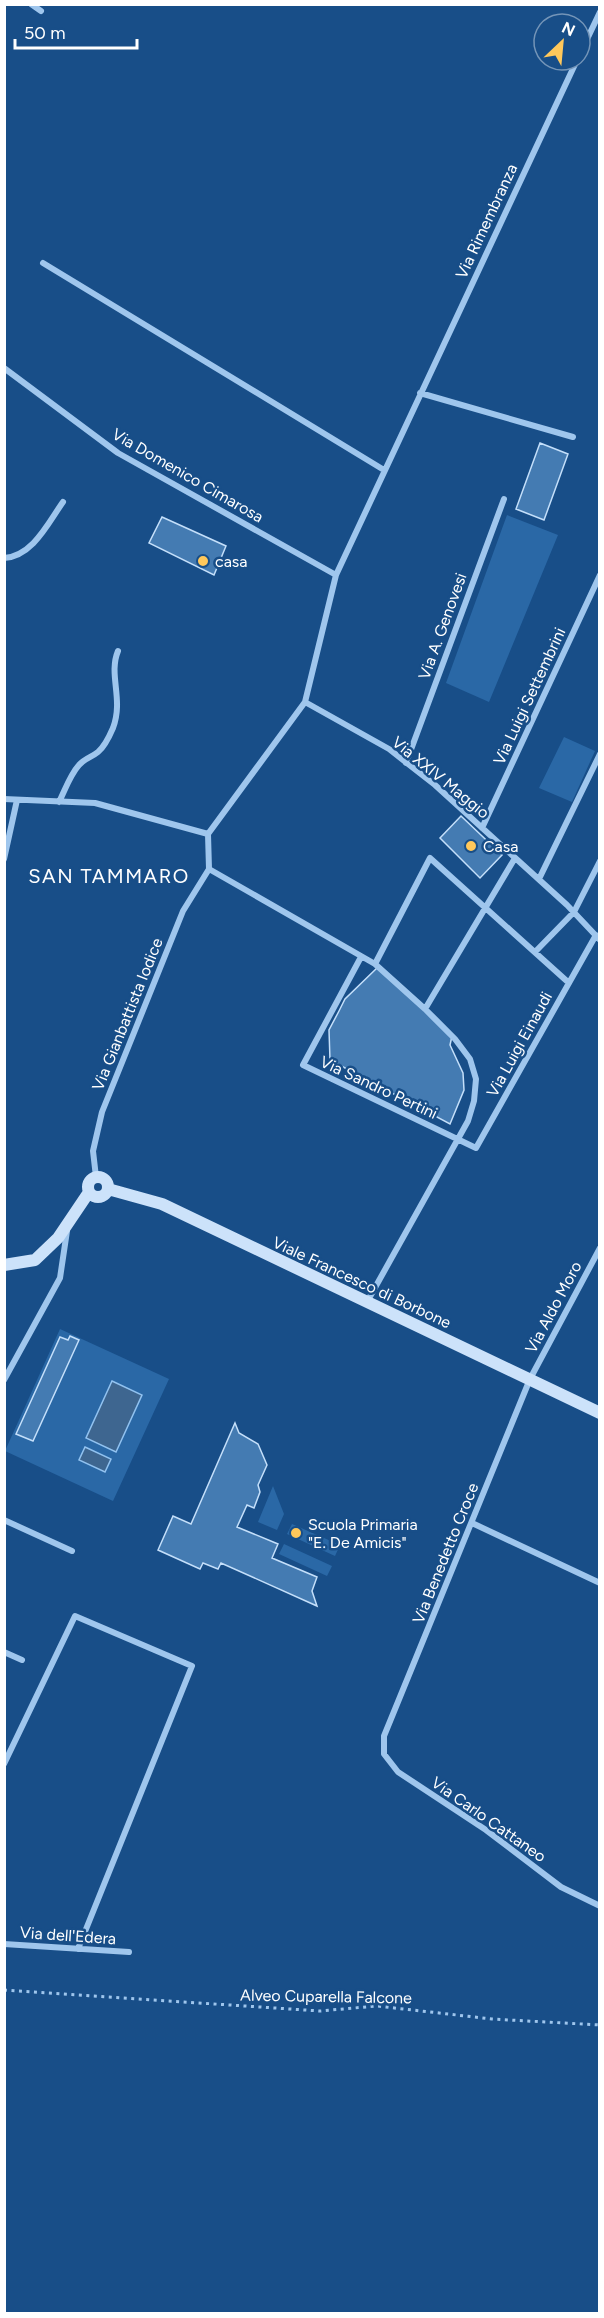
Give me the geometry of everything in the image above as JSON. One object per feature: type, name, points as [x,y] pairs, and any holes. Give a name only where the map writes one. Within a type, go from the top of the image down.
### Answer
[{"type":"street","points":[[31,4],[41,11]]},
{"type":"street","points":[[592,29],[600,12]]},
{"type":"street","name":"Via Rimembranza","points":[[305,702],[336,575],[571,72]]},
{"type":"street","points":[[43,263],[384,470]]},
{"type":"street","name":"Via Domenico Cimarosa","points":[[4,368],[118,453],[336,575]]},
{"type":"street","points":[[420,393],[573,437]]},
{"type":"street","name":"Via A. Genovesi","points":[[406,763],[504,499]]},
{"type":"street","points":[[4,558],[15,557],[30,548],[63,501]]},
{"type":"street","name":"Via Luigi Settembrini","points":[[482,828],[600,575]]},
{"type":"street","points":[[59,802],[76,768],[86,757],[98,753],[112,732],[118,712],[118,688],[113,664],[118,651]]},
{"type":"street","points":[[305,702],[208,834],[209,869],[375,964],[455,1039],[470,1059],[476,1079],[474,1101],[458,1139],[367,1302]]},
{"type":"street","name":"Via XXIV Maggio","points":[[305,702],[389,749],[539,879],[598,938]]},
{"type":"street","points":[[539,879],[600,754]]},
{"type":"street","points":[[4,800],[95,804],[208,834]]},
{"type":"street","points":[[4,859],[17,800]]},
{"type":"street","points":[[375,964],[430,858],[569,982]]},
{"type":"street","points":[[424,1009],[515,858]]},
{"type":"street","points":[[536,952],[574,912],[600,861]]},
{"type":"street","name":"Via Gianbattista Iodice","points":[[96,1176],[93,1151],[102,1112],[183,911],[209,869]]},
{"type":"street","name":"Via Luigi Einaudi","points":[[458,1139],[476,1148],[569,982],[598,938]]},
{"type":"street","name":"Via Sandro Pertini","points":[[361,957],[303,1065],[458,1139]]},
{"type":"street","points":[[4,1265],[34,1260],[58,1239],[89,1192],[88,1182],[96,1176],[105,1179],[108,1189],[101,1196],[95,1196],[89,1192]]},
{"type":"street","name":"Viale Francesco di Borbone","points":[[108,1189],[162,1204],[600,1413]]},
{"type":"street","points":[[4,1380],[60,1278],[69,1223]]},
{"type":"street","name":"Via Aldo Moro","points":[[530,1380],[600,1248]]},
{"type":"street","name":"Via Benedetto Croce","points":[[384,1736],[530,1380]]},
{"type":"street","points":[[4,1520],[72,1551]]},
{"type":"street","points":[[471,1523],[600,1583]]},
{"type":"street","points":[[4,1764],[75,1616],[192,1666],[78,1949]]},
{"type":"street","points":[[4,1652],[22,1660]]},
{"type":"street","name":"Via Carlo Cattaneo","points":[[384,1736],[384,1754],[398,1772],[486,1830],[561,1887],[600,1906]]},
{"type":"street","name":"Via dell'Edera","points":[[4,1944],[129,1952]]},
{"type":"path","name":"Alveo Cuparella Falcone","points":[[4,1990],[124,2000],[320,2011],[377,2006],[492,2019],[600,2025]]},
{"type":"shaded area","points":[[507,515],[558,535],[489,702],[446,683]]},
{"type":"shaded area","points":[[564,737],[595,751],[572,802],[539,788]]},
{"type":"shaded area","points":[[60,1329],[169,1379],[113,1501],[5,1451]]},
{"type":"shaded area","points":[[112,1381],[142,1395],[116,1452],[86,1438]]},
{"type":"shaded area","points":[[85,1447],[111,1459],[105,1472],[79,1460]]},
{"type":"shaded area","points":[[273,1486],[284,1514],[277,1530],[258,1522]]},
{"type":"shaded area","points":[[292,1524],[340,1545],[335,1556],[287,1534]]},
{"type":"shaded area","points":[[284,1544],[332,1566],[327,1576],[279,1554]]},
{"type":"building","points":[[540,443],[568,454],[544,520],[516,509]]},
{"type":"building","name":"casa","points":[[162,517],[226,546],[214,575],[149,543]]},
{"type":"building","name":"Casa","points":[[461,816],[502,855],[480,878],[440,838]]},
{"type":"building","points":[[378,967],[452,1036],[450,1045],[463,1073],[464,1090],[450,1124],[330,1060],[329,1030],[345,999]]},
{"type":"building","points":[[70,1336],[79,1340],[33,1441],[16,1434],[60,1337],[68,1340]]},
{"type":"building","points":[[235,1423],[239,1433],[258,1444],[267,1465],[258,1485],[260,1492],[254,1508],[247,1505],[237,1527],[278,1544],[272,1558],[317,1577],[312,1591],[317,1606],[221,1563],[218,1569],[203,1563],[200,1569],[158,1550],[173,1516],[191,1524]]},
{"type":"place","name":"casa","points":[[203,561]]},
{"type":"place","name":"Casa","points":[[471,846]]},
{"type":"place","name":"Scuola Primaria \"E. De Amicis\"","points":[[296,1533]]},
{"type":"district","name":"SAN TAMMARO","points":[[109,876]]}]
